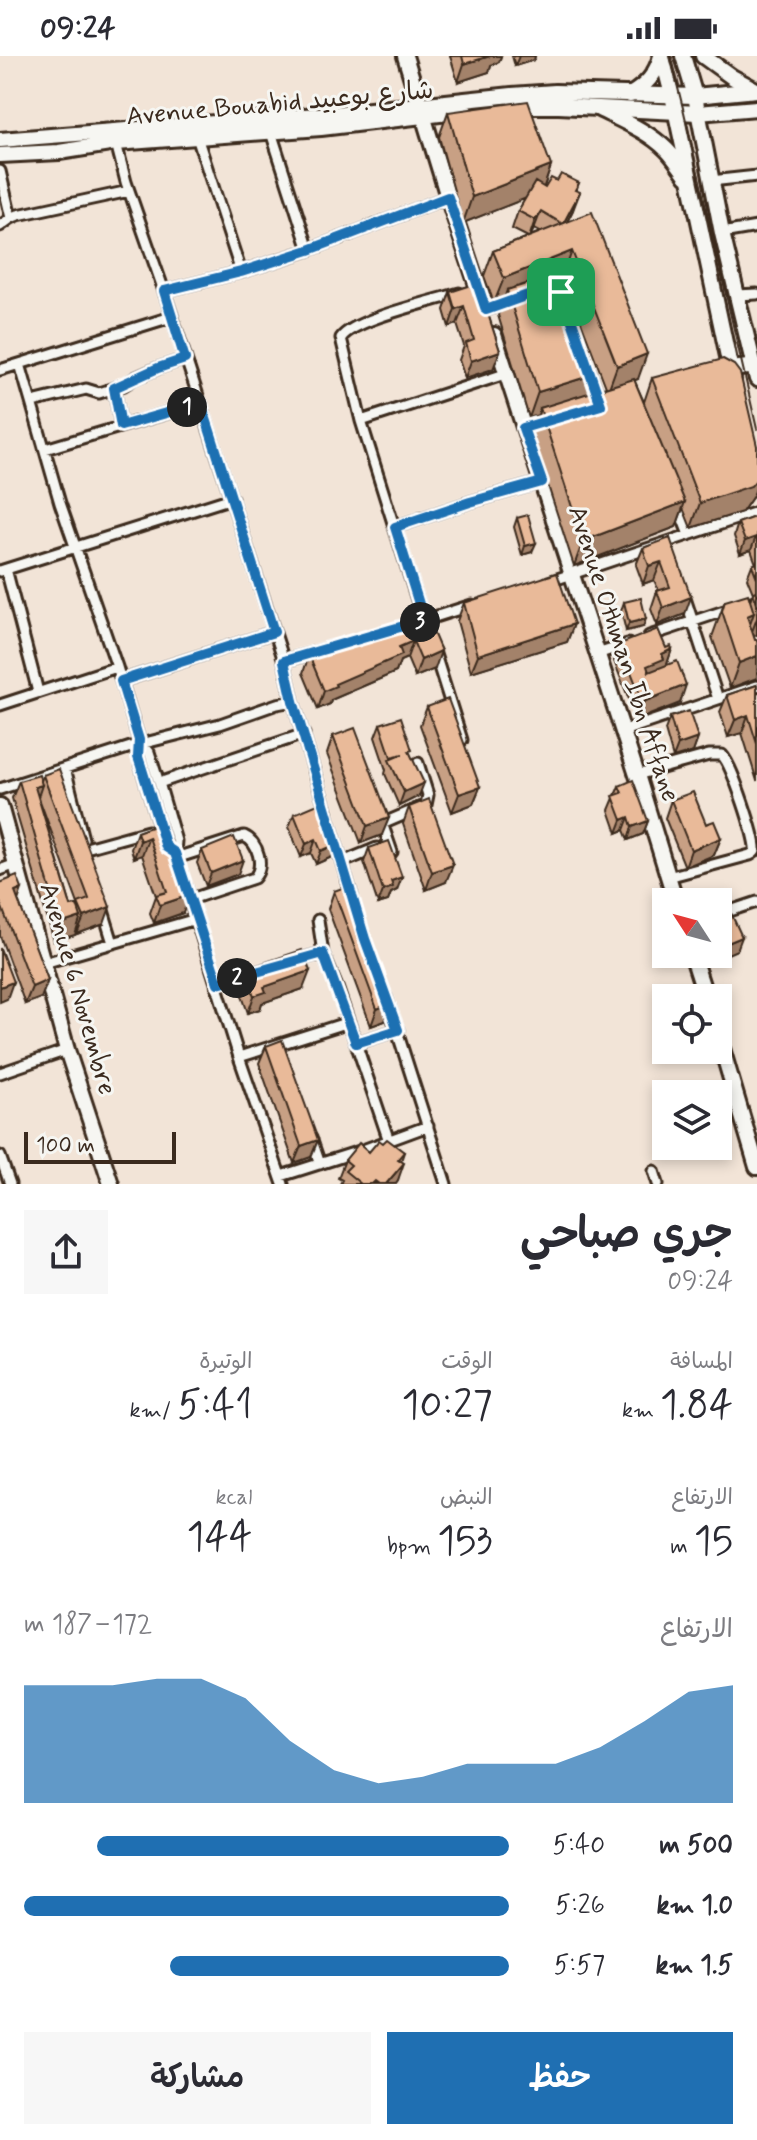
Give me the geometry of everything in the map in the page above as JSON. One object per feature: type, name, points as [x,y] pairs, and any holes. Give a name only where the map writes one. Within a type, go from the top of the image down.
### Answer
[{"type":"street","name":"Avenue Othman Ibn Affane","points":[[405,56],[478,287],[530,426],[542,482],[672,888]]},
{"type":"street","points":[[662,56],[691,181],[726,370],[736,391]]},
{"type":"street","points":[[630,95],[649,82],[662,56]]},
{"type":"street","points":[[683,56],[695,96],[737,295],[752,333],[756,371],[726,370]]},
{"type":"street","points":[[703,56],[757,90]]},
{"type":"street","name":"Avenue Bouabid شارع بوعبيد","points":[[0,140],[197,137],[321,128],[555,92],[695,96],[757,90]]},
{"type":"street","name":"Avenue Bouabid شارع بوعبيد","points":[[0,155],[59,152],[114,137],[422,111],[524,105],[698,113],[757,108]]},
{"type":"street","points":[[599,109],[660,144],[691,181]]},
{"type":"street","points":[[271,132],[309,250]]},
{"type":"street","points":[[114,137],[284,661],[293,701],[355,905]]},
{"type":"street","points":[[197,137],[241,272]]},
{"type":"street","points":[[0,171],[11,218]]},
{"type":"street","points":[[711,181],[757,176]]},
{"type":"street","points":[[0,226],[11,218],[129,191]]},
{"type":"street","points":[[164,291],[241,272],[309,250],[448,197]]},
{"type":"street","points":[[722,233],[757,227]]},
{"type":"street","points":[[465,749],[361,421],[341,342],[345,332],[365,322],[478,287]]},
{"type":"street","points":[[737,295],[757,294]]},
{"type":"street","points":[[486,310],[516,299]]},
{"type":"street","points":[[0,370],[171,317]]},
{"type":"street","points":[[32,402],[86,389],[99,393],[185,359]]},
{"type":"street","points":[[20,364],[140,743],[141,766],[166,847],[176,856]]},
{"type":"street","points":[[587,364],[601,405]]},
{"type":"street","points":[[361,421],[508,373]]},
{"type":"street","points":[[114,388],[121,426]]},
{"type":"street","points":[[588,409],[613,401]]},
{"type":"street","points":[[45,449],[201,403]]},
{"type":"street","points":[[395,527],[542,482]]},
{"type":"street","points":[[674,496],[689,535]]},
{"type":"street","points":[[38,692],[3,570],[232,498]]},
{"type":"street","points":[[543,583],[757,512]]},
{"type":"street","points":[[667,542],[671,554]]},
{"type":"street","points":[[683,592],[718,699]]},
{"type":"street","points":[[410,624],[488,600]]},
{"type":"street","points":[[597,654],[757,600]]},
{"type":"street","points":[[121,681],[274,632]]},
{"type":"street","points":[[284,661],[340,645]]},
{"type":"street","points":[[0,705],[117,667]]},
{"type":"street","points":[[623,731],[757,686]]},
{"type":"street","points":[[0,789],[140,743],[220,724],[293,701]]},
{"type":"street","points":[[159,783],[304,734]]},
{"type":"street","points":[[140,743],[149,752],[176,841],[176,856],[239,1057],[282,1180],[428,1126]]},
{"type":"street","points":[[637,775],[709,755],[722,755],[730,767],[753,830],[756,847],[750,855],[668,877]]},
{"type":"street","points":[[382,824],[420,809],[427,803],[428,795],[418,763]]},
{"type":"street","points":[[65,768],[89,860]]},
{"type":"street","name":"Avenue 6 Novembre","points":[[0,806],[67,1050],[111,1184]]},
{"type":"street","points":[[378,810],[394,857]]},
{"type":"street","points":[[86,848],[171,825]]},
{"type":"street","points":[[176,856],[244,836],[256,849],[260,867],[256,876],[191,899]]},
{"type":"street","points":[[343,862],[389,844]]},
{"type":"street","points":[[0,870],[16,864]]},
{"type":"street","points":[[99,896],[113,943]]},
{"type":"street","points":[[732,910],[757,902]]},
{"type":"street","points":[[44,963],[196,919]]},
{"type":"street","points":[[318,920],[323,953],[389,1141]]},
{"type":"street","points":[[286,963],[323,953]]},
{"type":"street","points":[[218,983],[259,971]]},
{"type":"street","points":[[384,991],[446,1184]]},
{"type":"street","points":[[239,1057],[349,1022]]},
{"type":"street","points":[[356,1043],[398,1030]]},
{"type":"street","points":[[279,1044],[284,1059]]},
{"type":"street","points":[[0,1073],[67,1050]]},
{"type":"street","points":[[727,1064],[757,1167]]},
{"type":"street","points":[[307,1127],[320,1164]]},
{"type":"street","points":[[0,1156],[10,1184]]},
{"type":"street","points":[[654,1171],[658,1184]]},
{"type":"building","points":[[462,56],[490,56],[464,64]]},
{"type":"building","points":[[528,101],[551,166],[472,197],[448,112]]},
{"type":"building","points":[[561,174],[579,183],[575,190],[580,192],[563,224],[541,211],[535,220],[518,211],[535,182],[545,188],[551,178],[557,181]]},
{"type":"building","points":[[592,212],[647,354],[617,366],[572,251],[504,278],[493,251]]},
{"type":"building","points":[[565,272],[596,374],[538,392],[507,290]]},
{"type":"building","points":[[478,283],[500,351],[471,361],[466,343],[474,340],[464,306],[455,309],[450,292]]},
{"type":"building","points":[[723,359],[740,373],[757,446],[757,479],[751,486],[700,503],[652,378]]},
{"type":"building","points":[[634,379],[685,502],[583,541],[540,408]]},
{"type":"building","points":[[528,515],[536,543],[525,546],[517,518]]},
{"type":"building","points":[[757,516],[757,540],[756,537],[745,541],[738,523]]},
{"type":"building","points":[[670,538],[691,597],[663,608],[657,591],[670,587],[661,562],[649,566],[643,548]]},
{"type":"building","points":[[557,573],[574,624],[478,655],[464,603]]},
{"type":"building","points":[[748,594],[754,613],[747,616],[757,640],[757,656],[739,663],[722,611],[725,601]]},
{"type":"building","points":[[641,598],[646,619],[629,623],[624,602]]},
{"type":"building","points":[[424,611],[441,651],[421,660],[413,641],[399,647],[402,655],[324,691],[309,655],[355,636],[356,640]]},
{"type":"building","points":[[658,629],[666,648],[671,646],[672,649],[662,654],[664,659],[647,666],[649,672],[677,661],[686,685],[643,702],[620,644]]},
{"type":"building","points":[[757,685],[757,744],[748,715],[735,720],[727,695]]},
{"type":"building","points":[[448,699],[480,787],[459,794],[427,707]]},
{"type":"building","points":[[689,711],[698,738],[678,745],[670,717]]},
{"type":"building","points":[[401,717],[412,750],[409,751],[424,783],[404,792],[389,760],[403,754],[391,757],[380,724]]},
{"type":"building","points":[[355,728],[389,818],[367,826],[333,736]]},
{"type":"building","points":[[59,769],[110,907],[84,917],[78,903],[89,899],[43,775]]},
{"type":"building","points":[[39,775],[42,785],[35,787],[71,906],[77,905],[81,917],[60,924],[19,781]]},
{"type":"building","points":[[633,780],[648,821],[632,827],[629,817],[622,820],[613,796],[622,793],[619,786]]},
{"type":"building","points":[[693,792],[706,824],[714,821],[721,838],[691,850],[671,800]]},
{"type":"building","points":[[429,799],[453,865],[432,872],[409,807]]},
{"type":"building","points":[[320,803],[337,844],[321,851],[316,839],[306,844],[294,814]]},
{"type":"building","points":[[165,822],[190,895],[160,905],[156,895],[167,892],[149,837],[140,841],[137,832]]},
{"type":"building","points":[[234,837],[243,860],[211,873],[202,850]]},
{"type":"building","points":[[389,841],[402,877],[391,881],[393,887],[383,891],[369,848]]},
{"type":"building","points":[[17,876],[22,889],[15,892],[48,980],[32,987],[0,902],[0,883]]},
{"type":"building","points":[[350,885],[391,1003],[377,1009],[334,891]]},
{"type":"building","points":[[732,915],[742,937],[732,941]]},
{"type":"building","points":[[0,948],[13,982],[0,987]]},
{"type":"building","points":[[302,950],[310,971],[264,987],[266,992],[254,996],[245,969]]},
{"type":"building","points":[[282,1040],[318,1140],[301,1146],[266,1046]]},
{"type":"building","points":[[387,1139],[404,1152],[398,1159],[404,1163],[386,1184],[375,1181],[361,1184],[345,1171],[351,1165],[345,1160],[359,1143],[369,1152],[379,1140],[383,1143]]},
{"type":"tram line","points":[[670,56],[757,429]]},
{"type":"route","points":[[448,197],[486,310],[550,287],[556,287],[561,292],[601,405],[523,428],[542,482],[395,527],[424,620],[284,661],[293,701],[365,939],[398,1030],[356,1043],[323,953],[218,983],[175,853],[166,847],[138,757],[139,740],[121,681],[274,632],[201,403],[121,426],[114,388],[185,359],[164,291],[241,272],[309,250],[448,197]]}]
